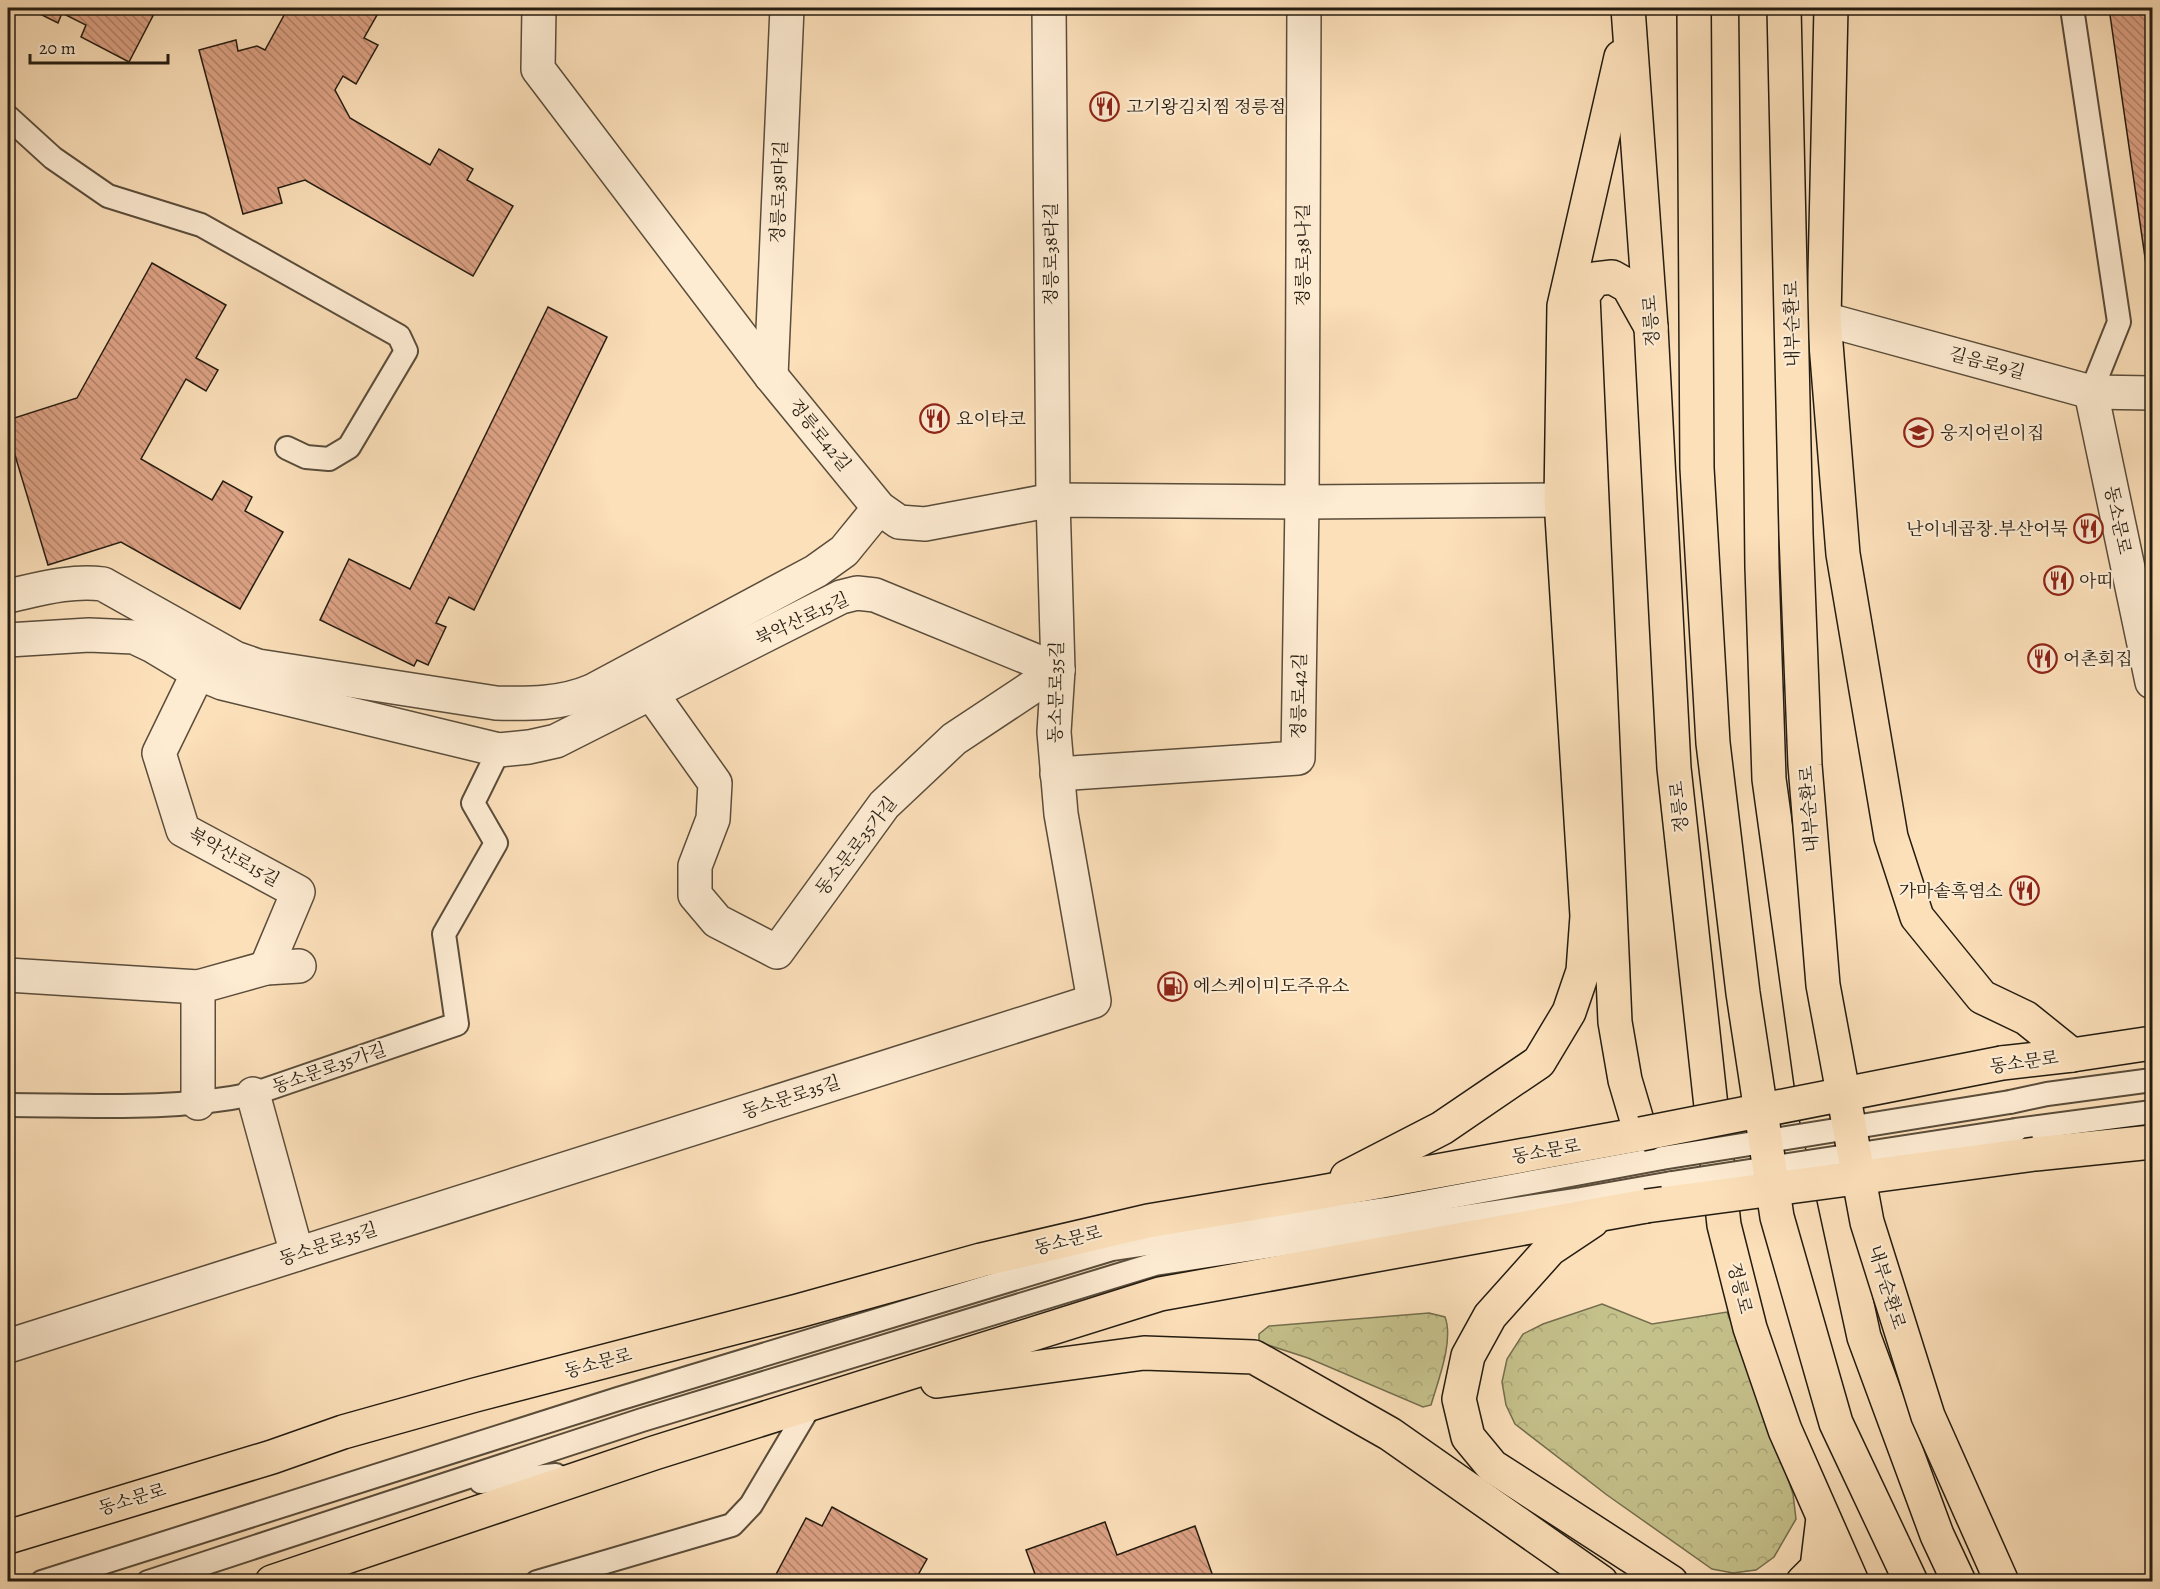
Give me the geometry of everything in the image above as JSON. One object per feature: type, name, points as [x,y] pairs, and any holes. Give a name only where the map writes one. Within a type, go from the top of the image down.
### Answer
[{"type":"main road","points":[[1694,8],[1697,468],[1713,743],[1743,993],[1777,1217],[1829,1400],[1836,1423],[1911,1581]]},
{"type":"main road","points":[[1756,8],[1762,567],[1769,779],[1815,1111],[1864,1337],[1936,1535],[1959,1581]]},
{"type":"main road","name":"내부순환로","points":[[1784,8],[1797,545],[1805,765],[1823,985],[1867,1222],[1928,1416],[2002,1581]]},
{"type":"main road","points":[[1831,8],[1824,318],[1843,554],[1891,837],[1917,917],[1982,998],[2026,1018],[2085,1053]]},
{"type":"main road","points":[[1316,1193],[1442,1128],[1539,1062],[1569,1012],[1583,971],[1587,916],[1561,500],[1564,306],[1628,15]]},
{"type":"main road","name":"정릉로","points":[[1628,15],[1652,327],[1674,768],[1724,1225],[1750,1328],[1785,1430],[1852,1581]]},
{"type":"main road","points":[[1641,1134],[1625,1080],[1615,1022],[1583,296],[1595,279],[1612,277],[1628,286],[1652,327]]},
{"type":"main road","name":"동소문로","points":[[8,1537],[273,1457],[343,1432],[464,1398],[798,1311],[981,1260],[1104,1231],[1148,1221],[1641,1134],[2002,1063],[2152,1043]]},
{"type":"main road","points":[[272,1581],[674,1447],[1160,1294],[1646,1206],[2025,1142],[2152,1142]]},
{"type":"main road","points":[[1601,1215],[1550,1249],[1490,1316],[1467,1356],[1459,1399],[1468,1437],[1492,1466],[1671,1581]]},
{"type":"main road","points":[[811,1404],[933,1381],[1144,1353],[1254,1357],[1390,1434],[1601,1581]]},
{"type":"main road","points":[[1803,1581],[1816,1568],[1823,1518]]},
{"type":"street","name":"정릉로42길","points":[[539,8],[538,69],[771,376],[879,508],[899,522],[925,524],[1053,500],[1302,502],[1561,500]]},
{"type":"street","name":"정릉로38마길","points":[[771,376],[787,8]]},
{"type":"street","name":"정릉로38라길","points":[[1049,8],[1053,500]]},
{"type":"street","name":"정릉로38나길","points":[[1302,502],[1304,8]]},
{"type":"street","name":"길음로9길","points":[[1824,318],[2091,392],[2152,393]]},
{"type":"street","name":"동소문로","points":[[2091,392],[2152,682]]},
{"type":"street","name":"동소문로35길","points":[[8,1346],[1094,1001],[1061,814],[1054,732],[1058,670],[1053,500]]},
{"type":"street","name":"정릉로42길","points":[[1058,774],[1298,758],[1302,502]]},
{"type":"street","points":[[8,597],[63,583],[103,584],[246,663],[496,703],[521,704],[569,700],[592,691],[816,570],[844,551],[879,508]]},
{"type":"street","name":"북악산로15길","points":[[8,640],[89,635],[134,637],[198,673],[222,683],[499,750],[556,741],[841,597],[857,593],[875,595],[1058,670]]},
{"type":"street","name":"북악산로15길","points":[[8,597],[83,601],[108,610],[153,646]]},
{"type":"street","name":"동소문로35가길","points":[[651,693],[715,783],[714,819],[695,866],[695,895],[717,921],[777,952],[884,805],[954,739],[1058,670]]},
{"type":"street","name":"북악산로15길","points":[[198,673],[159,753],[183,830],[298,892],[266,968]]},
{"type":"street","points":[[8,975],[198,987],[266,968],[299,966]]},
{"type":"street","points":[[198,987],[198,1103]]},
{"type":"street","points":[[253,1094],[297,1254]]},
{"type":"lane","points":[[2072,8],[2119,322],[2091,392]]},
{"type":"lane","points":[[8,117],[53,158],[108,196],[201,225],[399,336],[406,351],[349,447],[329,459],[306,457],[287,448]]},
{"type":"lane","name":"동소문로35가길","points":[[8,1105],[169,1105],[253,1094],[457,1024],[444,933],[496,843],[473,803],[499,750]]},
{"type":"lane","points":[[42,1581],[618,1399],[1112,1249],[1386,1209],[1662,1158],[2010,1102],[2047,1094],[2152,1080]]},
{"type":"lane","points":[[148,1581],[642,1420],[1155,1264],[1672,1183],[2025,1142],[2152,1112]]},
{"type":"lane","points":[[1060,1265],[1104,1231]]},
{"type":"lane","points":[[674,1447],[782,1378]]},
{"type":"lane","points":[[537,1581],[732,1525],[751,1505],[811,1404]]},
{"type":"lane","points":[[444,1485],[528,1479],[618,1466]]},
{"type":"green space","points":[[1602,1304],[1652,1324],[1727,1312],[1760,1396],[1793,1494],[1796,1519],[1774,1557],[1756,1570],[1733,1573],[1712,1569],[1607,1495],[1515,1424],[1506,1405],[1502,1382],[1507,1359],[1523,1334],[1543,1324]]},
{"type":"green space","points":[[1429,1313],[1445,1317],[1448,1337],[1444,1361],[1431,1405],[1423,1407],[1308,1358],[1259,1342],[1259,1334],[1269,1326]]},
{"type":"building","points":[[28,8],[157,8],[129,62],[81,37],[86,25],[62,13],[58,23]]},
{"type":"building","points":[[288,8],[363,8],[377,15],[364,38],[378,45],[356,84],[343,76],[335,90],[350,118],[430,165],[439,149],[473,169],[467,180],[513,206],[473,276],[305,180],[278,188],[282,203],[243,214],[199,50],[236,40],[238,51],[257,46],[265,50]]},
{"type":"building","points":[[2109,8],[2152,8],[2152,306]]},
{"type":"building","points":[[152,263],[226,305],[196,358],[218,370],[206,391],[186,379],[141,459],[212,500],[223,481],[252,497],[245,511],[283,532],[240,609],[121,542],[48,565],[8,432],[8,420],[77,398]]},
{"type":"building","points":[[548,307],[607,337],[474,610],[449,597],[436,623],[446,627],[428,665],[417,660],[414,666],[320,620],[349,559],[410,589]]},
{"type":"building","points":[[832,1507],[927,1559],[914,1582],[772,1582],[806,1518],[822,1526]]},
{"type":"building","points":[[1105,1522],[1117,1555],[1195,1526],[1215,1582],[1038,1582],[1026,1550]]},
{"type":"place","name":"고기왕김치찜 정릉점","points":[[1105,107]]},
{"type":"place","name":"요이타코","points":[[935,419]]},
{"type":"place","name":"웅지어린이집","points":[[1919,433]]},
{"type":"place","name":"난이네곱창.부산어묵","points":[[2089,529]]},
{"type":"place","name":"아띠","points":[[2058,581]]},
{"type":"place","name":"어촌회집","points":[[2042,659]]},
{"type":"place","name":"가마솥흑염소","points":[[2024,891]]},
{"type":"place","name":"에스케이미도주유소","points":[[1172,986]]}]
